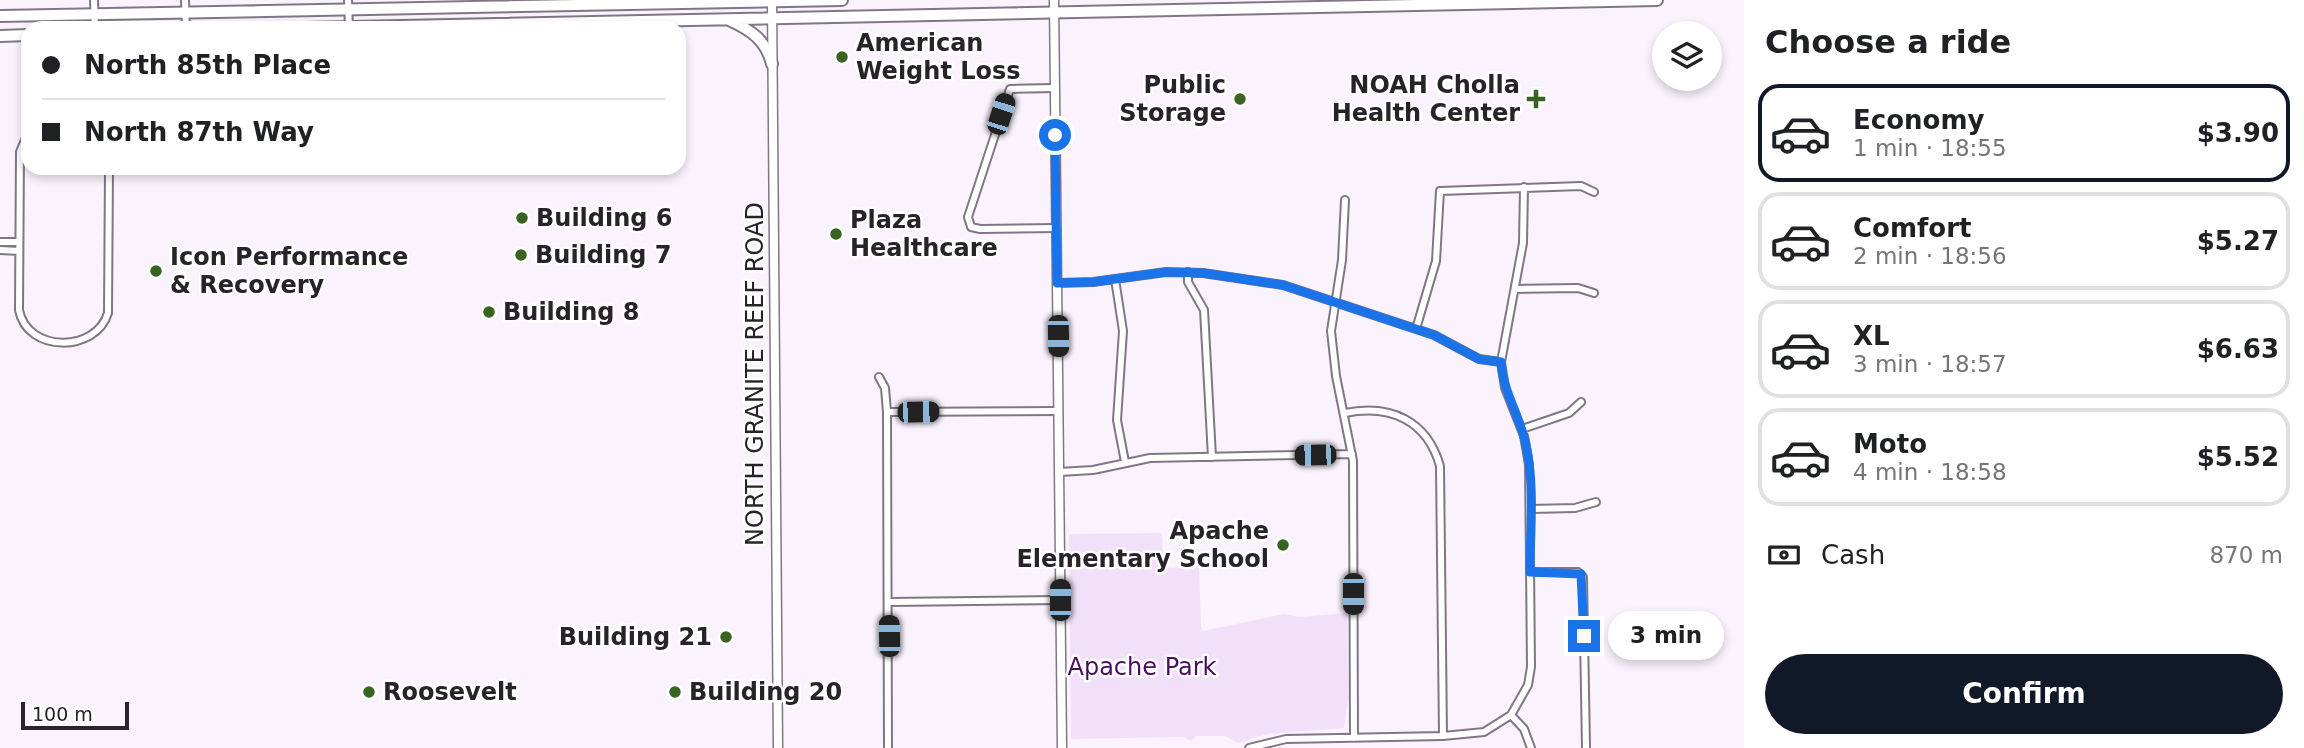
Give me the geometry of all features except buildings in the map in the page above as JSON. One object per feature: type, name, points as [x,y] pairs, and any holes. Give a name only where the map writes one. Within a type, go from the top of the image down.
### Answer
[{"type":"main road","points":[[0,16],[186,13],[348,5],[568,5],[842,0]]},
{"type":"main road","points":[[955,0],[955,14]]},
{"type":"main road","points":[[608,21],[955,14],[1054,6],[1657,0]]},
{"type":"main road","points":[[568,5],[569,21]]},
{"type":"main road","points":[[727,18],[758,37],[769,51],[772,64]]},
{"type":"main road","points":[[0,36],[21,36]]},
{"type":"street","points":[[94,0],[96,21]]},
{"type":"street","points":[[185,0],[186,21]]},
{"type":"street","name":"NORTH GRANITE REEF ROAD","points":[[772,1],[778,748]]},
{"type":"street","points":[[1054,6],[1062,748]]},
{"type":"street","points":[[1054,88],[1010,89],[968,217],[971,227],[1057,228]]},
{"type":"street","points":[[21,148],[19,301],[24,326],[36,337],[47,341],[89,338],[100,330],[108,313],[109,175]]},
{"type":"street","points":[[1416,329],[1436,261],[1440,191],[1581,186],[1594,192]]},
{"type":"street","points":[[1249,748],[1286,739],[1443,736],[1484,732],[1511,715],[1530,676],[1529,458],[1522,429],[1505,388],[1501,362],[1524,233],[1524,187]]},
{"type":"street","points":[[1345,200],[1342,260],[1331,340],[1352,454],[1354,738]]},
{"type":"street","points":[[0,242],[19,242]]},
{"type":"street","points":[[0,250],[19,251]]},
{"type":"street","points":[[1057,283],[1188,272],[1283,285],[1416,329],[1479,359],[1501,362]]},
{"type":"street","points":[[1188,272],[1188,282],[1203,310],[1212,457]]},
{"type":"street","points":[[1115,279],[1123,331],[1117,420],[1125,462]]},
{"type":"street","points":[[1515,289],[1578,288],[1594,293]]},
{"type":"street","points":[[879,377],[885,388],[887,412],[888,748]]},
{"type":"street","points":[[1522,429],[1569,413],[1581,402]]},
{"type":"street","points":[[1345,413],[1380,410],[1405,417],[1428,436],[1437,456],[1440,466],[1443,736]]},
{"type":"street","points":[[887,412],[1058,411]]},
{"type":"street","points":[[1059,472],[1093,470],[1150,458],[1352,454]]},
{"type":"street","points":[[1530,509],[1575,508],[1596,502]]},
{"type":"street","points":[[1530,572],[1581,574],[1586,748]]},
{"type":"street","points":[[889,602],[1060,600]]},
{"type":"street","points":[[1511,715],[1524,729],[1531,748]]},
{"type":"green space","name":"Apache Park","points":[[1162,533],[1163,568],[1199,567],[1203,631],[1284,614],[1299,617],[1347,613],[1348,698],[1344,728],[1267,734],[1238,743],[1225,736],[1196,736],[1191,741],[1183,737],[1071,739],[1069,534]]},
{"type":"place","name":"American Weight Loss","points":[[842,57]]},
{"type":"place","name":"Public Storage","points":[[1240,99]]},
{"type":"place","name":"NOAH Cholla Health Center","points":[[1536,99]]},
{"type":"place","name":"Building 6","points":[[522,218]]},
{"type":"place","name":"Plaza Healthcare","points":[[836,234]]},
{"type":"place","name":"Building 7","points":[[521,255]]},
{"type":"place","name":"Icon Performance & Recovery","points":[[156,271]]},
{"type":"place","name":"Building 8","points":[[489,312]]},
{"type":"place","name":"Apache Elementary School","points":[[1283,545]]},
{"type":"place","name":"Building 21","points":[[726,637]]},
{"type":"place","name":"Roosevelt","points":[[369,692]]},
{"type":"place","name":"Building 20","points":[[675,692]]},
{"type":"route","points":[[1055,135],[1057,283],[1093,282],[1166,272],[1247,278],[1298,288],[1345,303],[1434,335],[1479,359],[1501,362],[1505,388],[1522,429],[1529,458],[1530,572],[1573,571],[1581,574],[1584,636]]}]
